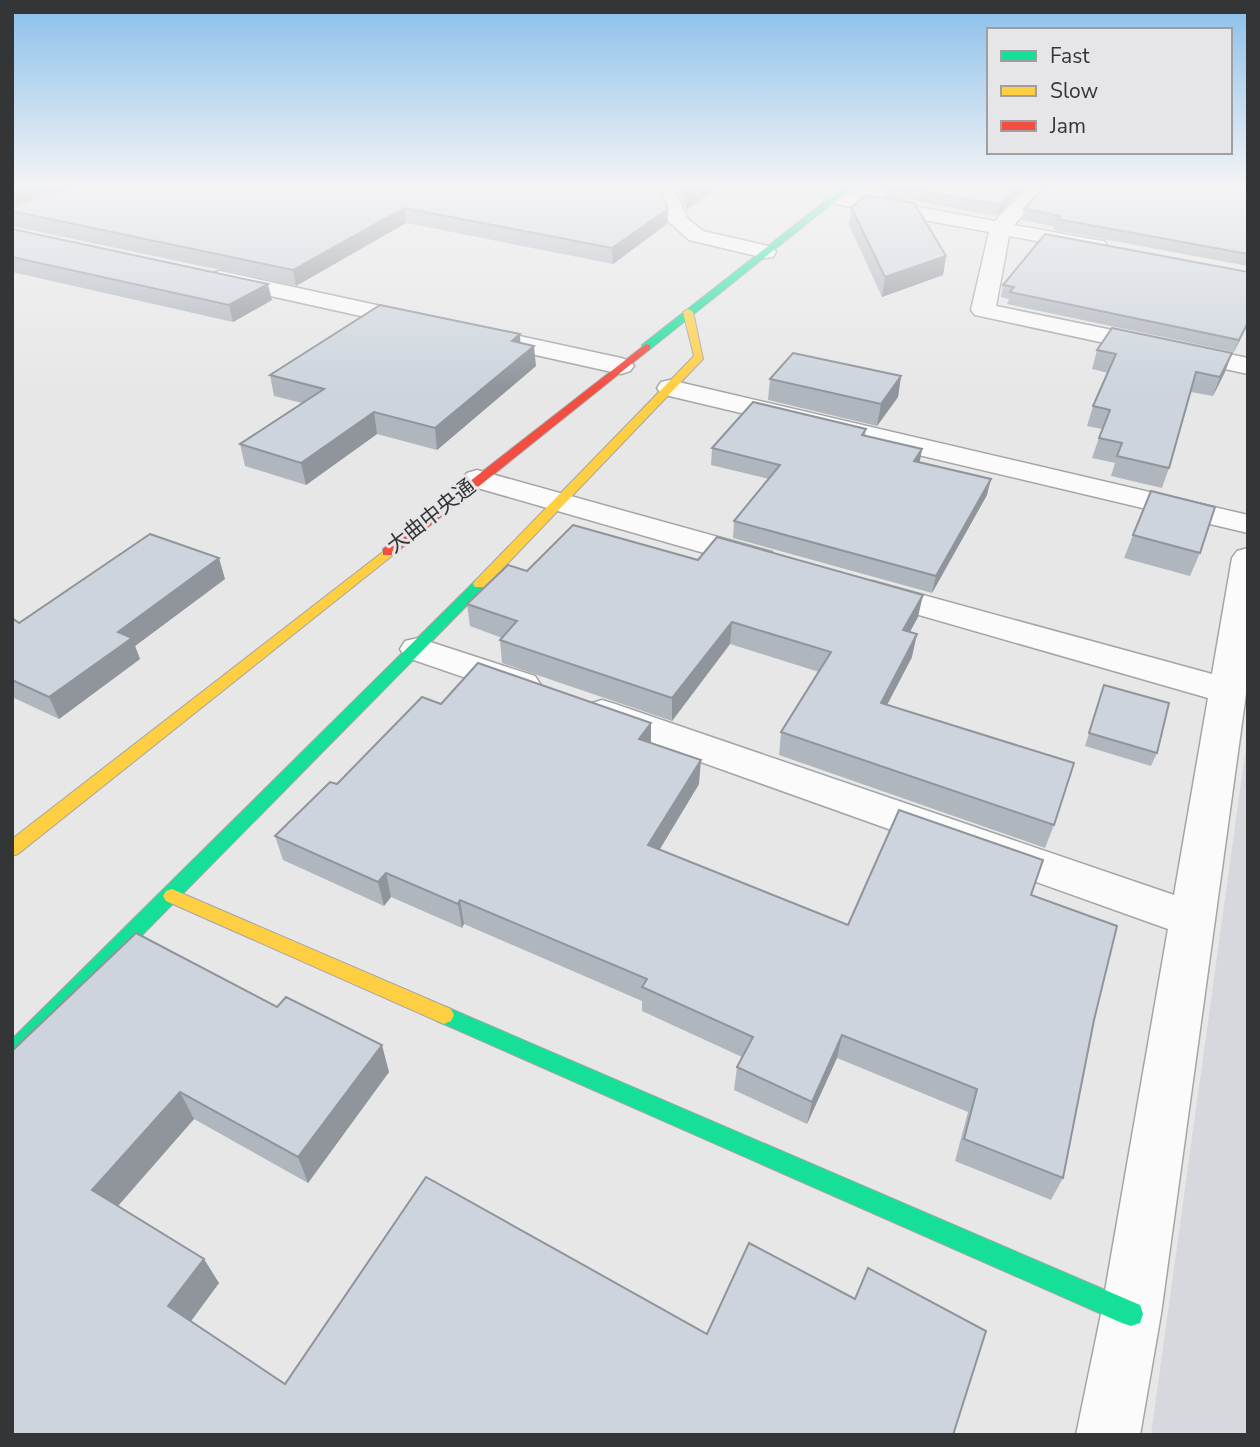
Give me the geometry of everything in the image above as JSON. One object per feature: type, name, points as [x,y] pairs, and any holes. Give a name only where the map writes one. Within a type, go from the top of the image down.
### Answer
[{"type":"street","name":"大曲中央通","points":[[12,849],[764,253]]},
{"type":"street","points":[[995,253],[984,310],[1248,366]]},
{"type":"street","points":[[204,274],[621,366]]},
{"type":"street","points":[[12,1053],[172,897],[418,649],[699,357],[688,312]]},
{"type":"street","points":[[670,388],[1248,524]]},
{"type":"street","points":[[477,479],[786,566]]},
{"type":"street","points":[[1108,1435],[1131,1314],[1248,558]]},
{"type":"street","points":[[839,581],[1227,691]]},
{"type":"street","points":[[418,649],[1191,919]]},
{"type":"street","points":[[172,897],[1131,1314]]},
{"type":"shaded area","points":[[1248,732],[1248,1435],[1151,1435]]},
{"type":"building","points":[[12,253],[122,253],[268,284],[229,305],[12,257]]},
{"type":"building","points":[[210,253],[324,253],[293,270]]},
{"type":"building","points":[[873,253],[944,253],[946,256],[885,277]]},
{"type":"building","points":[[1030,253],[1144,253],[1248,272],[1248,322],[1239,340],[1010,292],[1014,287],[1003,285]]},
{"type":"building","points":[[380,305],[520,334],[512,341],[534,346],[435,428],[374,412],[301,463],[240,444],[324,389],[270,375]]},
{"type":"building","points":[[1112,328],[1232,353],[1220,377],[1196,372],[1169,468],[1117,456],[1122,443],[1099,438],[1110,410],[1093,406],[1116,354],[1097,350]]},
{"type":"building","points":[[793,353],[901,376],[881,404],[770,379]]},
{"type":"building","points":[[753,402],[866,429],[862,435],[922,449],[914,461],[991,479],[936,576],[734,521],[780,465],[712,448]]},
{"type":"building","points":[[1151,491],[1215,507],[1200,553],[1133,535]]},
{"type":"building","points":[[573,525],[698,560],[717,537],[923,595],[903,630],[917,634],[881,703],[1074,763],[1054,825],[781,732],[831,652],[732,622],[672,698],[500,640],[517,621],[467,604],[508,565],[527,571]]},
{"type":"building","points":[[150,534],[219,558],[118,632],[132,638],[49,697],[12,680],[12,618],[19,623]]},
{"type":"building","points":[[478,663],[651,723],[639,739],[701,760],[648,845],[848,925],[899,810],[1043,860],[1031,895],[1117,926],[1094,1020],[1063,1178],[964,1139],[977,1089],[842,1035],[812,1102],[737,1067],[753,1037],[642,987],[647,979],[460,900],[458,904],[386,873],[378,882],[275,836],[330,782],[337,784],[422,697],[441,704]]},
{"type":"building","points":[[1104,685],[1169,703],[1157,753],[1089,733]]},
{"type":"building","points":[[136,933],[277,1007],[286,997],[382,1045],[298,1157],[180,1092],[92,1190],[204,1259],[168,1306],[285,1384],[426,1177],[707,1334],[749,1243],[855,1299],[868,1268],[986,1331],[953,1435],[12,1435],[12,1051]]},
{"type":"traffic: fast","points":[[646,347],[766,253]]},
{"type":"traffic: fast","points":[[12,1053],[480,584]]},
{"type":"traffic: fast","points":[[444,1015],[1131,1314]]},
{"type":"traffic: slow","points":[[480,584],[699,357],[688,312]]},
{"type":"traffic: slow","points":[[12,849],[388,552]]},
{"type":"traffic: slow","points":[[172,896],[444,1015]]},
{"type":"traffic: jam","points":[[388,552],[646,347]]}]
